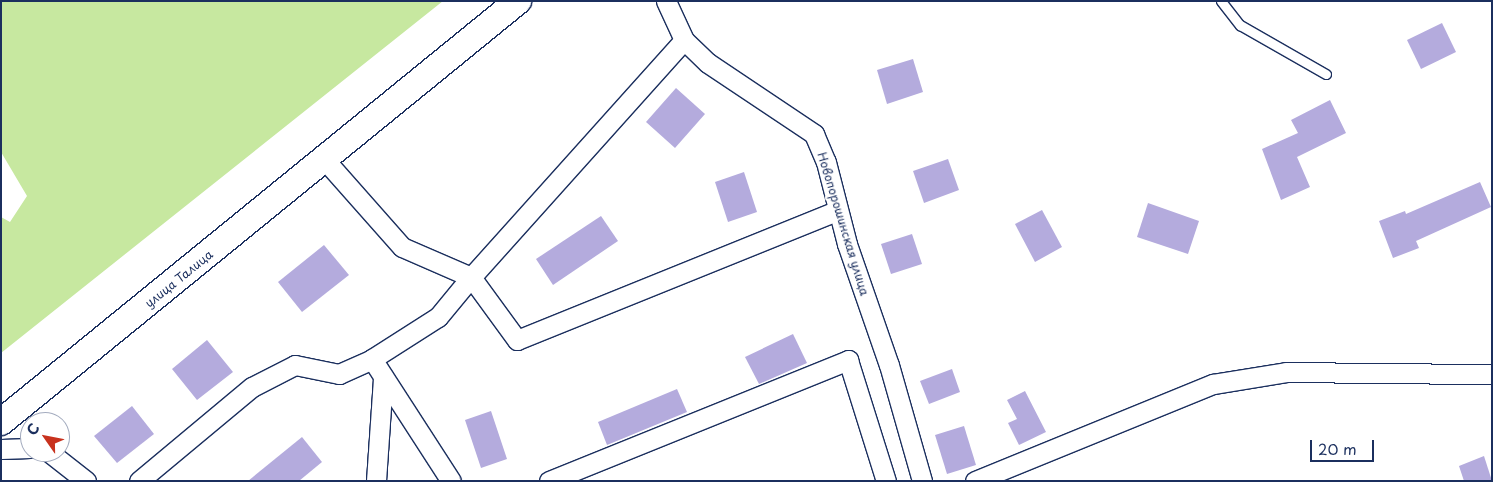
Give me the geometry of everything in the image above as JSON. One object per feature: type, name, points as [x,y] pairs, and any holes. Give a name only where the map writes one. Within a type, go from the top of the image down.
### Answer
[{"type":"street","name":"улица Талица","points":[[1,422],[356,136],[518,1]]},
{"type":"street","name":"Новопорошинская улица","points":[[666,1],[684,40],[708,63],[814,134],[826,162],[847,244],[889,365],[922,481]]},
{"type":"street","points":[[139,481],[261,383],[295,365],[339,374],[372,359],[438,317],[684,40]]},
{"type":"street","points":[[326,160],[402,247],[472,277],[517,340],[838,210]]},
{"type":"street","points":[[372,359],[452,481]]},
{"type":"street","points":[[549,481],[848,360],[886,481]]},
{"type":"street","points":[[975,481],[1213,384],[1286,372],[1492,374]]},
{"type":"street","points":[[376,481],[383,377]]},
{"type":"street","points":[[1,448],[20,448]]},
{"type":"street","points":[[62,462],[86,481]]},
{"type":"lane","points":[[1221,1],[1240,25],[1326,74]]},
{"type":"green space","points":[[1,1],[443,1],[1,353],[1,217],[10,222],[27,196],[1,152]]},
{"type":"building","points":[[1442,23],[1456,52],[1421,69],[1407,40]]},
{"type":"building","points":[[913,59],[923,92],[887,104],[877,70]]},
{"type":"building","points":[[676,88],[705,114],[675,148],[646,122]]},
{"type":"building","points":[[1330,100],[1346,133],[1297,157],[1310,187],[1281,200],[1262,149],[1298,133],[1291,120]]},
{"type":"building","points":[[948,159],[959,190],[924,203],[913,171]]},
{"type":"building","points":[[744,172],[757,212],[728,222],[715,182]]},
{"type":"building","points":[[1480,182],[1491,207],[1416,241],[1419,248],[1393,258],[1379,221],[1405,211],[1406,214]]},
{"type":"building","points":[[1148,203],[1199,221],[1188,254],[1137,237]]},
{"type":"building","points":[[1042,210],[1062,247],[1035,262],[1015,224]]},
{"type":"building","points":[[601,216],[618,241],[553,285],[536,259]]},
{"type":"building","points":[[912,234],[922,264],[891,274],[881,244]]},
{"type":"building","points":[[324,245],[349,275],[302,312],[278,282]]},
{"type":"building","points":[[793,334],[807,363],[759,384],[745,357]]},
{"type":"building","points":[[207,340],[233,372],[197,400],[172,369]]},
{"type":"building","points":[[952,369],[960,392],[929,404],[920,381]]},
{"type":"building","points":[[677,389],[687,412],[607,445],[598,422]]},
{"type":"building","points":[[1025,391],[1046,432],[1019,445],[1008,423],[1017,419],[1007,400]]},
{"type":"building","points":[[132,406],[154,434],[117,463],[94,436]]},
{"type":"building","points":[[491,411],[507,459],[481,468],[465,420]]},
{"type":"building","points":[[964,426],[976,465],[947,474],[935,435]]},
{"type":"building","points":[[302,437],[322,462],[299,481],[248,481]]},
{"type":"building","points":[[1484,456],[1492,481],[1464,481],[1459,466]]}]
